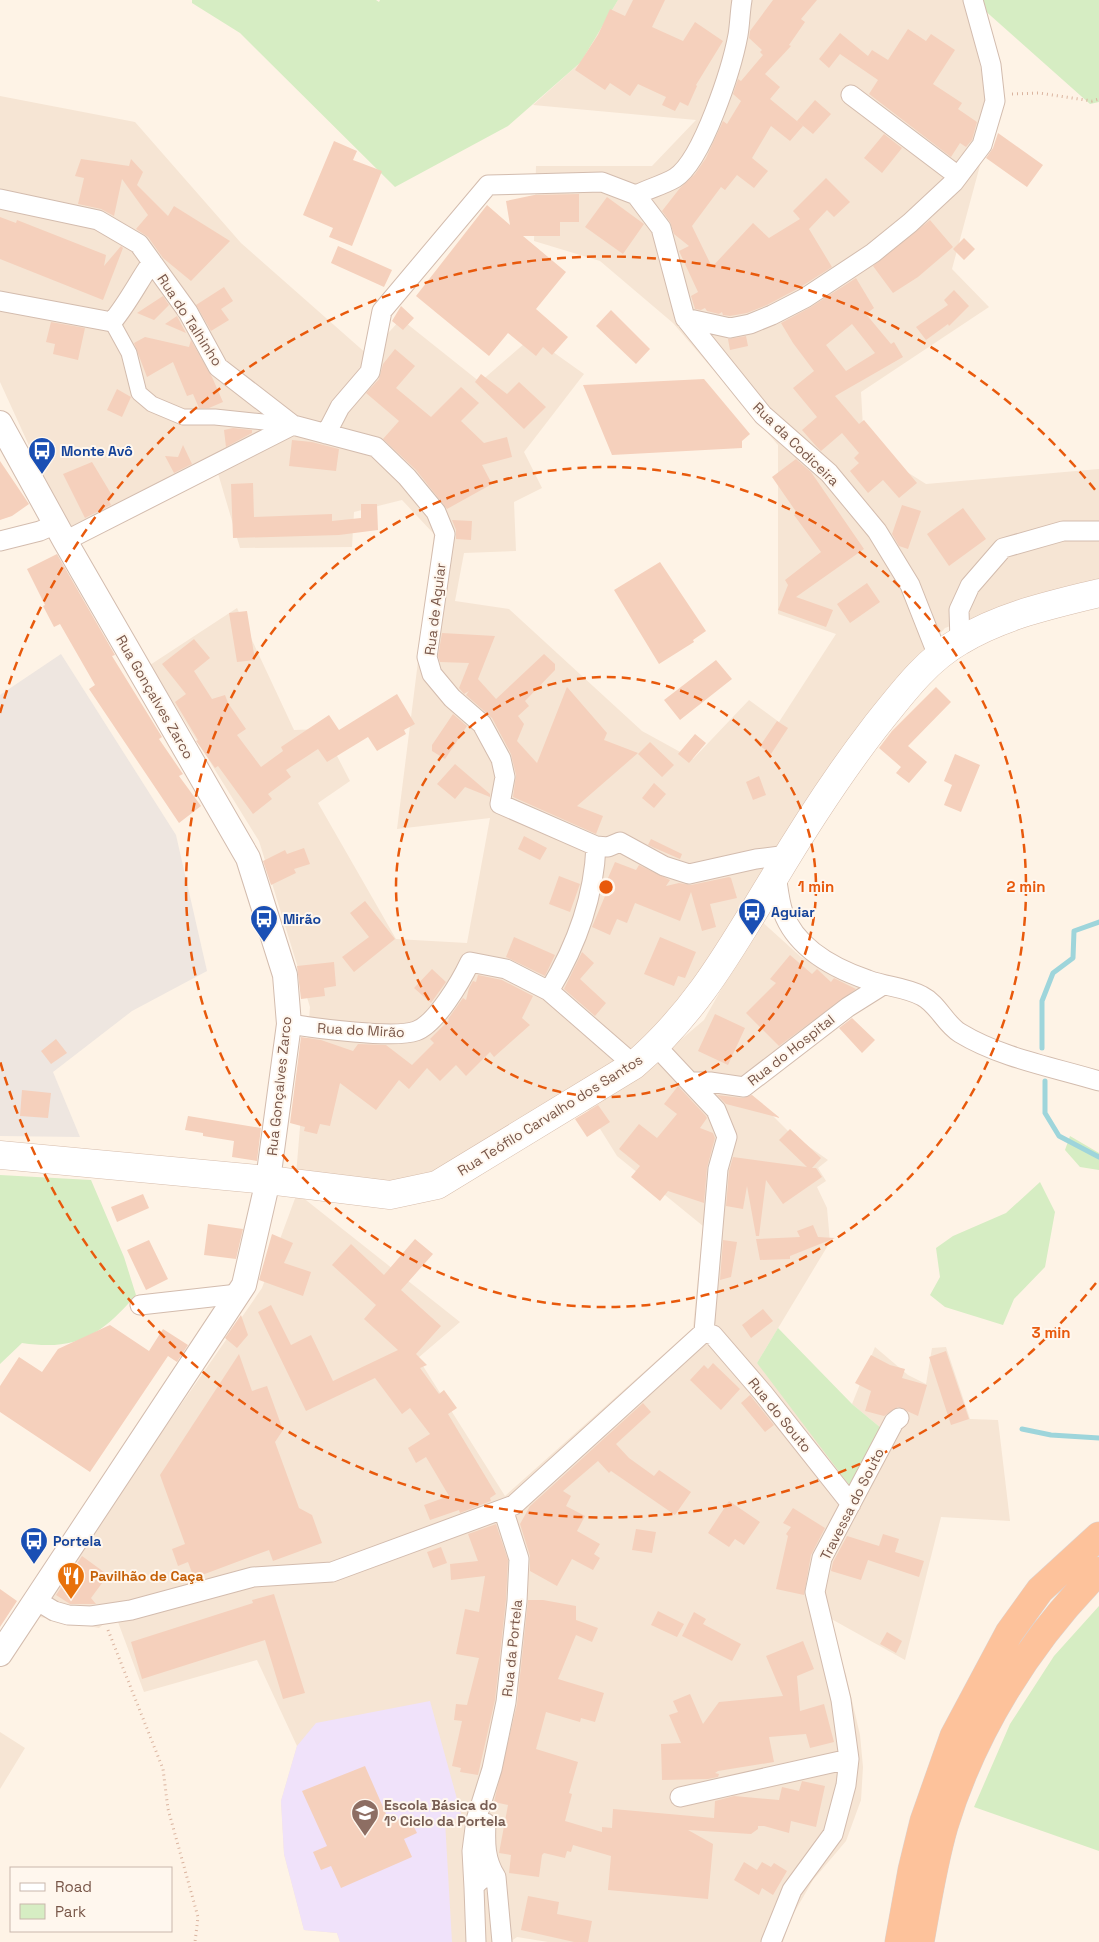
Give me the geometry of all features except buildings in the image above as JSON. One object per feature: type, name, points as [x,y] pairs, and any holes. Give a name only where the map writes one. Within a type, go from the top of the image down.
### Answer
[{"type":"highway","points":[[899,1942],[912,1870],[924,1821],[954,1736],[1009,1633],[1040,1590],[1099,1536]]},
{"type":"highway","points":[[920,1942],[932,1874],[944,1827],[960,1781],[976,1744],[1030,1652],[1061,1611],[1099,1571]]},
{"type":"main road","name":"Rua Teófilo Carvalho dos Santos","points":[[0,1155],[268,1180],[390,1195],[437,1186],[634,1065],[656,1046],[695,1003],[714,976],[782,865],[857,751],[919,675],[938,656],[960,641],[1022,612],[1099,593]]},
{"type":"street","points":[[636,195],[676,177],[689,163],[700,144],[714,112],[729,68],[738,35],[742,0]]},
{"type":"street","points":[[326,434],[340,407],[370,372],[382,311],[488,185],[602,182],[636,195],[661,228],[685,318],[730,328],[750,324],[805,298],[873,253],[910,223],[958,176],[982,144],[996,101],[991,65],[973,0]]},
{"type":"street","points":[[851,95],[958,176]]},
{"type":"street","name":"Rua do Talhinho","points":[[0,199],[98,220],[139,244],[188,312],[218,367],[293,425]]},
{"type":"street","points":[[112,322],[126,305],[152,262]]},
{"type":"street","points":[[0,301],[112,322]]},
{"type":"street","name":"Rua da Codiceira","points":[[685,318],[763,415],[829,473],[877,531],[910,585],[938,656]]},
{"type":"street","points":[[112,322],[129,353],[139,392],[152,404],[182,417],[215,417],[293,425]]},
{"type":"street","name":"Rua Gonçalves Zarco","points":[[0,423],[248,858],[285,975],[289,1024],[268,1180],[244,1285],[0,1654]]},
{"type":"street","points":[[0,541],[40,531],[61,532],[293,425]]},
{"type":"street","name":"Rua de Aguiar","points":[[293,425],[376,447],[407,477],[436,512],[445,534],[427,657],[432,674],[452,698],[482,724],[501,759],[505,778],[500,804],[596,846]]},
{"type":"street","points":[[960,641],[959,610],[970,586],[1003,548],[1063,531],[1099,531]]},
{"type":"street","points":[[549,991],[564,965],[578,934],[595,861],[596,846],[608,847],[620,842],[664,866],[688,874],[756,858],[782,865],[782,911],[793,933],[808,949],[839,968],[883,985],[906,988],[925,998],[956,1031],[981,1046],[1099,1081]]},
{"type":"street","name":"Rua do Mirão","points":[[289,1024],[400,1035],[418,1031],[437,1013],[457,987],[470,962],[506,969],[549,991],[634,1065]]},
{"type":"street","name":"Rua do Hospital","points":[[692,1082],[710,1082],[744,1087],[848,1007],[883,985]]},
{"type":"street","points":[[36,1600],[54,1611],[68,1615],[102,1614],[131,1610],[253,1577],[332,1572],[514,1505],[704,1332],[718,1169],[727,1137],[716,1110],[692,1082],[656,1046]]},
{"type":"street","points":[[140,1305],[238,1294]]},
{"type":"street","name":"Rua do Souto","points":[[704,1332],[713,1335],[763,1392],[852,1504]]},
{"type":"street","name":"Travessa do Souto","points":[[771,1942],[792,1890],[833,1834],[846,1784],[849,1759],[841,1700],[815,1592],[822,1558],[894,1422],[899,1418]]},
{"type":"street","name":"Rua da Portela","points":[[476,1942],[472,1851],[476,1820],[488,1787],[506,1702],[517,1601],[519,1559],[503,1509]]},
{"type":"street","points":[[680,1797],[849,1759]]},
{"type":"street","name":"Rua da Portela","points":[[488,1787],[485,1845],[488,1862],[496,1877],[502,1939]]},
{"type":"street","points":[[474,1888],[477,1882],[486,1877],[496,1877]]},
{"type":"path","points":[[996,101],[1011,94],[1039,93],[1092,101],[1099,99]]},
{"type":"path","points":[[102,1614],[163,1769],[168,1809],[198,1917],[195,1942]]},
{"type":"shaded area","points":[[618,0],[966,0],[992,121],[952,269],[989,307],[861,392],[864,445],[926,484],[1099,469],[1099,580],[1023,600],[945,628],[882,701],[694,1000],[620,1065],[433,1177],[397,1189],[296,1175],[310,1007],[259,841],[150,665],[237,608],[294,730],[323,729],[350,781],[318,803],[396,939],[467,943],[490,818],[397,829],[434,534],[402,500],[354,512],[352,547],[240,548],[217,470],[76,533],[53,498],[0,382],[0,96],[135,122],[241,243],[368,355],[401,319],[480,382],[532,337],[584,374],[524,452],[542,488],[514,502],[516,551],[464,553],[455,601],[509,609],[642,731],[693,759],[749,700],[779,722],[836,634],[778,614],[778,445],[673,323],[600,261],[534,241],[536,166],[652,166],[696,120],[533,105],[581,62]]},
{"type":"shaded area","points":[[61,654],[176,835],[207,971],[132,1011],[53,1072],[80,1137],[0,1136],[0,695]]},
{"type":"shaded area","points":[[760,920],[801,957],[844,977],[883,985],[744,1087],[791,1134],[828,1160],[818,1168],[826,1181],[817,1187],[827,1208],[830,1242],[757,1363],[881,1428],[852,1404],[875,1347],[908,1375],[926,1384],[932,1348],[946,1347],[970,1419],[998,1420],[1010,1521],[941,1517],[905,1660],[826,1616],[846,1675],[860,1735],[863,1767],[861,1800],[846,1841],[813,1880],[791,1918],[783,1942],[548,1942],[517,1937],[510,1942],[340,1942],[337,1933],[304,1930],[284,1854],[281,1801],[297,1746],[257,1660],[144,1692],[115,1614],[99,1628],[34,1616],[262,1288],[297,1193],[460,1322],[418,1358],[505,1496],[693,1328],[703,1226],[617,1156],[587,1108],[644,1071],[704,1020]]},
{"type":"shaded area","name":"Escola Básica do 1º Ciclo da Portela","points":[[430,1701],[462,1817],[445,1821],[452,1942],[340,1942],[337,1933],[304,1930],[284,1854],[281,1801],[297,1746],[316,1723]]},
{"type":"shaded area","points":[[0,1732],[25,1748],[0,1789]]},
{"type":"green space","points":[[192,0],[376,0],[379,2],[380,0],[618,0],[581,62],[508,126],[395,187],[240,33],[192,3]]},
{"type":"green space","points":[[973,0],[1099,0],[1099,102],[1090,104]]},
{"type":"green space","points":[[1070,1136],[1099,1153],[1099,1170],[1080,1167],[1065,1150]]},
{"type":"green space","points":[[0,1175],[91,1180],[124,1257],[136,1295],[111,1321],[86,1337],[58,1345],[22,1343],[0,1364]]},
{"type":"green space","points":[[1040,1182],[1055,1212],[1045,1267],[1014,1299],[1003,1325],[945,1307],[930,1295],[940,1277],[936,1248],[953,1236],[1006,1213]]},
{"type":"green space","points":[[778,1328],[852,1404],[881,1428],[850,1486],[757,1363]]},
{"type":"green space","points":[[1099,1606],[1099,1851],[974,1807],[1010,1724],[1054,1656]]},
{"type":"waterway","points":[[1042,1048],[1042,1001],[1053,973],[1073,958],[1074,931],[1099,922]]},
{"type":"waterway","points":[[1045,1081],[1045,1113],[1059,1136],[1099,1157]]},
{"type":"waterway","points":[[1022,1429],[1051,1435],[1099,1438]]},
{"type":"place","name":"Monte Avô","points":[[42,475]]},
{"type":"place","name":"Aguiar","points":[[752,936]]},
{"type":"place","name":"Mirão","points":[[264,943]]},
{"type":"place","name":"Portela","points":[[34,1565]]},
{"type":"place","name":"Pavilhão de Caça","points":[[71,1600]]},
{"type":"place","name":"Escola Básica do 1º Ciclo da Portela","points":[[365,1837]]}]
